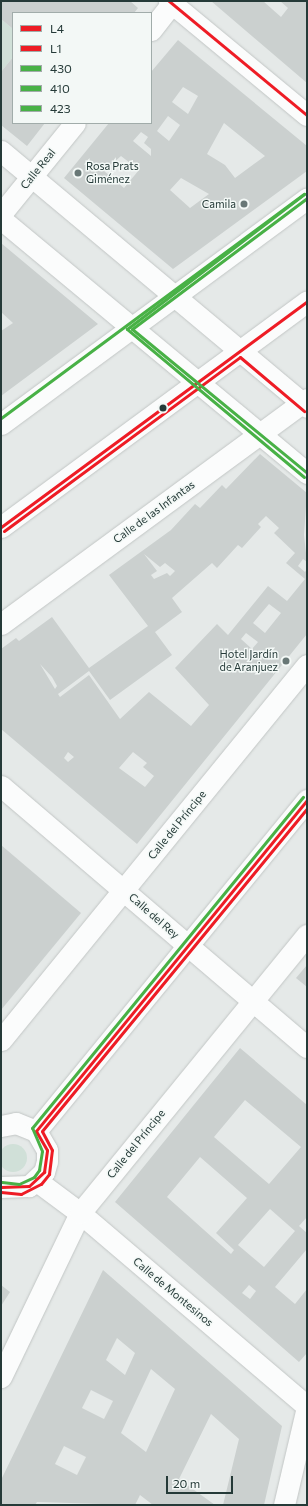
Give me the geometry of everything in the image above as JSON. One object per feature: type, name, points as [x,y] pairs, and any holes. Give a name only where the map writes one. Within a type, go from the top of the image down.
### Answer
[{"type":"street","points":[[152,29],[172,2],[307,115]]},
{"type":"street","name":"Calle Real","points":[[1,214],[74,124]]},
{"type":"street","points":[[1,151],[240,351],[305,403]]},
{"type":"street","points":[[1,424],[132,329],[307,198]]},
{"type":"street","points":[[1,219],[307,473]]},
{"type":"street","points":[[1,527],[307,301]]},
{"type":"street","name":"Calle de las Infantas","points":[[1,624],[260,434],[305,403]]},
{"type":"street","name":"Calle del Príncipe","points":[[1,1040],[307,665]]},
{"type":"street","name":"Calle del Rey","points":[[1,786],[307,1047]]},
{"type":"street","points":[[36,1131],[307,800]]},
{"type":"street","name":"Calle del Príncipe","points":[[1,1377],[80,1213],[307,935]]},
{"type":"street","points":[[1,1126],[16,1123],[36,1131],[47,1150],[44,1172],[37,1181],[20,1189],[1,1187]]},
{"type":"street","name":"Calle de Montesinos","points":[[37,1181],[80,1213],[307,1406]]},
{"type":"street","points":[[284,1505],[307,1406]]},
{"type":"shaded area","points":[[1,19],[12,28],[12,58],[1,72]]},
{"type":"shaded area","points":[[13,1144],[23,1148],[27,1158],[23,1168],[13,1172],[3,1168],[-1,1158],[3,1148]]},
{"type":"building","points":[[1,1],[130,1],[138,8],[135,12],[12,12],[12,28],[1,19]]},
{"type":"building","points":[[211,1],[263,1],[281,17],[288,8],[280,1],[307,1],[307,83]]},
{"type":"building","points":[[178,40],[307,146],[307,171],[173,269],[64,178],[108,124],[152,124],[152,71]],"holes":[[[183,87],[198,96],[188,114],[172,102]],[[168,116],[180,125],[169,141],[157,131]],[[224,123],[265,156],[235,178],[225,165],[207,154]],[[141,132],[148,137],[144,143],[151,149],[151,156],[133,141]],[[121,156],[139,170],[124,188],[104,171]],[[181,178],[209,194],[190,208],[170,190]]]},
{"type":"building","points":[[12,58],[12,124],[44,124],[27,146],[1,125],[1,72]]},
{"type":"building","points":[[1,243],[98,324],[1,396],[1,331],[13,323],[1,312]]},
{"type":"building","points":[[260,454],[307,493],[304,535],[307,562],[303,559],[298,566],[305,572],[307,569],[307,634],[137,844],[1,729],[1,649],[16,638],[19,641],[52,617],[89,668],[148,626],[109,575],[171,530],[195,504],[200,508],[222,485],[226,489]],"holes":[[[266,516],[279,528],[274,533],[295,553],[286,563],[305,579],[287,601],[268,586],[228,635],[217,624],[175,668],[209,705],[191,726],[149,692],[120,719],[89,675],[60,697],[58,694],[89,671],[110,700],[172,655],[155,632],[182,612],[172,598],[212,563],[217,568],[238,545],[242,548],[261,527],[258,524]],[[144,554],[160,567],[165,563],[175,571],[170,576],[167,573],[154,579],[151,575],[157,571]],[[269,604],[281,613],[265,633],[253,623]],[[246,633],[258,642],[252,649],[241,639]],[[40,664],[52,677],[57,686],[55,689]],[[68,752],[74,757],[68,762],[64,758]],[[133,752],[147,763],[143,767],[154,776],[145,787],[119,768]]]},
{"type":"building","points":[[1,845],[81,913],[1,1010]]},
{"type":"building","points":[[307,965],[307,987],[296,978]]},
{"type":"building","points":[[240,1048],[307,1105],[307,1217],[299,1226],[307,1233],[307,1249],[275,1287],[295,1304],[307,1289],[307,1353],[299,1362],[115,1202]],"holes":[[[245,1100],[301,1147],[269,1184],[214,1137]],[[200,1157],[247,1198],[216,1233],[234,1250],[231,1254],[167,1197]],[[270,1209],[295,1231],[264,1267],[238,1245]],[[249,1285],[256,1291],[250,1299],[242,1293]]]},
{"type":"building","points":[[103,1270],[282,1426],[264,1505],[223,1505],[239,1439],[211,1414],[179,1479],[215,1505],[153,1505],[140,1495],[135,1505],[37,1502],[35,1505],[1,1505],[1,1480]],"holes":[[[117,1338],[135,1353],[125,1375],[106,1360]],[[151,1369],[175,1389],[146,1452],[121,1433]],[[91,1390],[113,1401],[104,1419],[82,1408]],[[64,1446],[86,1457],[77,1475],[55,1464]]]},
{"type":"building","points":[[1,1285],[10,1292],[1,1306]]},
{"type":"transit line","name":"L4","points":[[169,1],[307,115]]},
{"type":"transit line","name":"430","points":[[1,418],[304,194]]},
{"type":"transit line","name":"423","points":[[304,194],[127,329],[304,477]]},
{"type":"transit line","name":"410","points":[[132,329],[307,198]]},
{"type":"transit line","name":"L4","points":[[1,527],[307,301]]},
{"type":"transit line","name":"410","points":[[132,329],[307,473]]},
{"type":"transit line","name":"L1","points":[[4,531],[240,357],[304,411]]},
{"type":"transit line","name":"430","points":[[2,1182],[19,1184],[34,1177],[39,1170],[42,1151],[32,1128],[303,797]]},
{"type":"transit line","name":"L4","points":[[36,1131],[307,800]]},
{"type":"transit line","name":"L1","points":[[1,1192],[21,1194],[41,1184],[49,1174],[52,1150],[42,1131],[307,808]]},
{"type":"transit line","name":"L4","points":[[1,1187],[29,1186],[44,1172],[47,1150],[36,1131]]},
{"type":"place","name":"Rosa Prats Giménez","points":[[78,173]]},
{"type":"place","name":"Camila","points":[[244,204]]},
{"type":"place","name":"Hotel Jardín de Aranjuez","points":[[286,661]]}]
